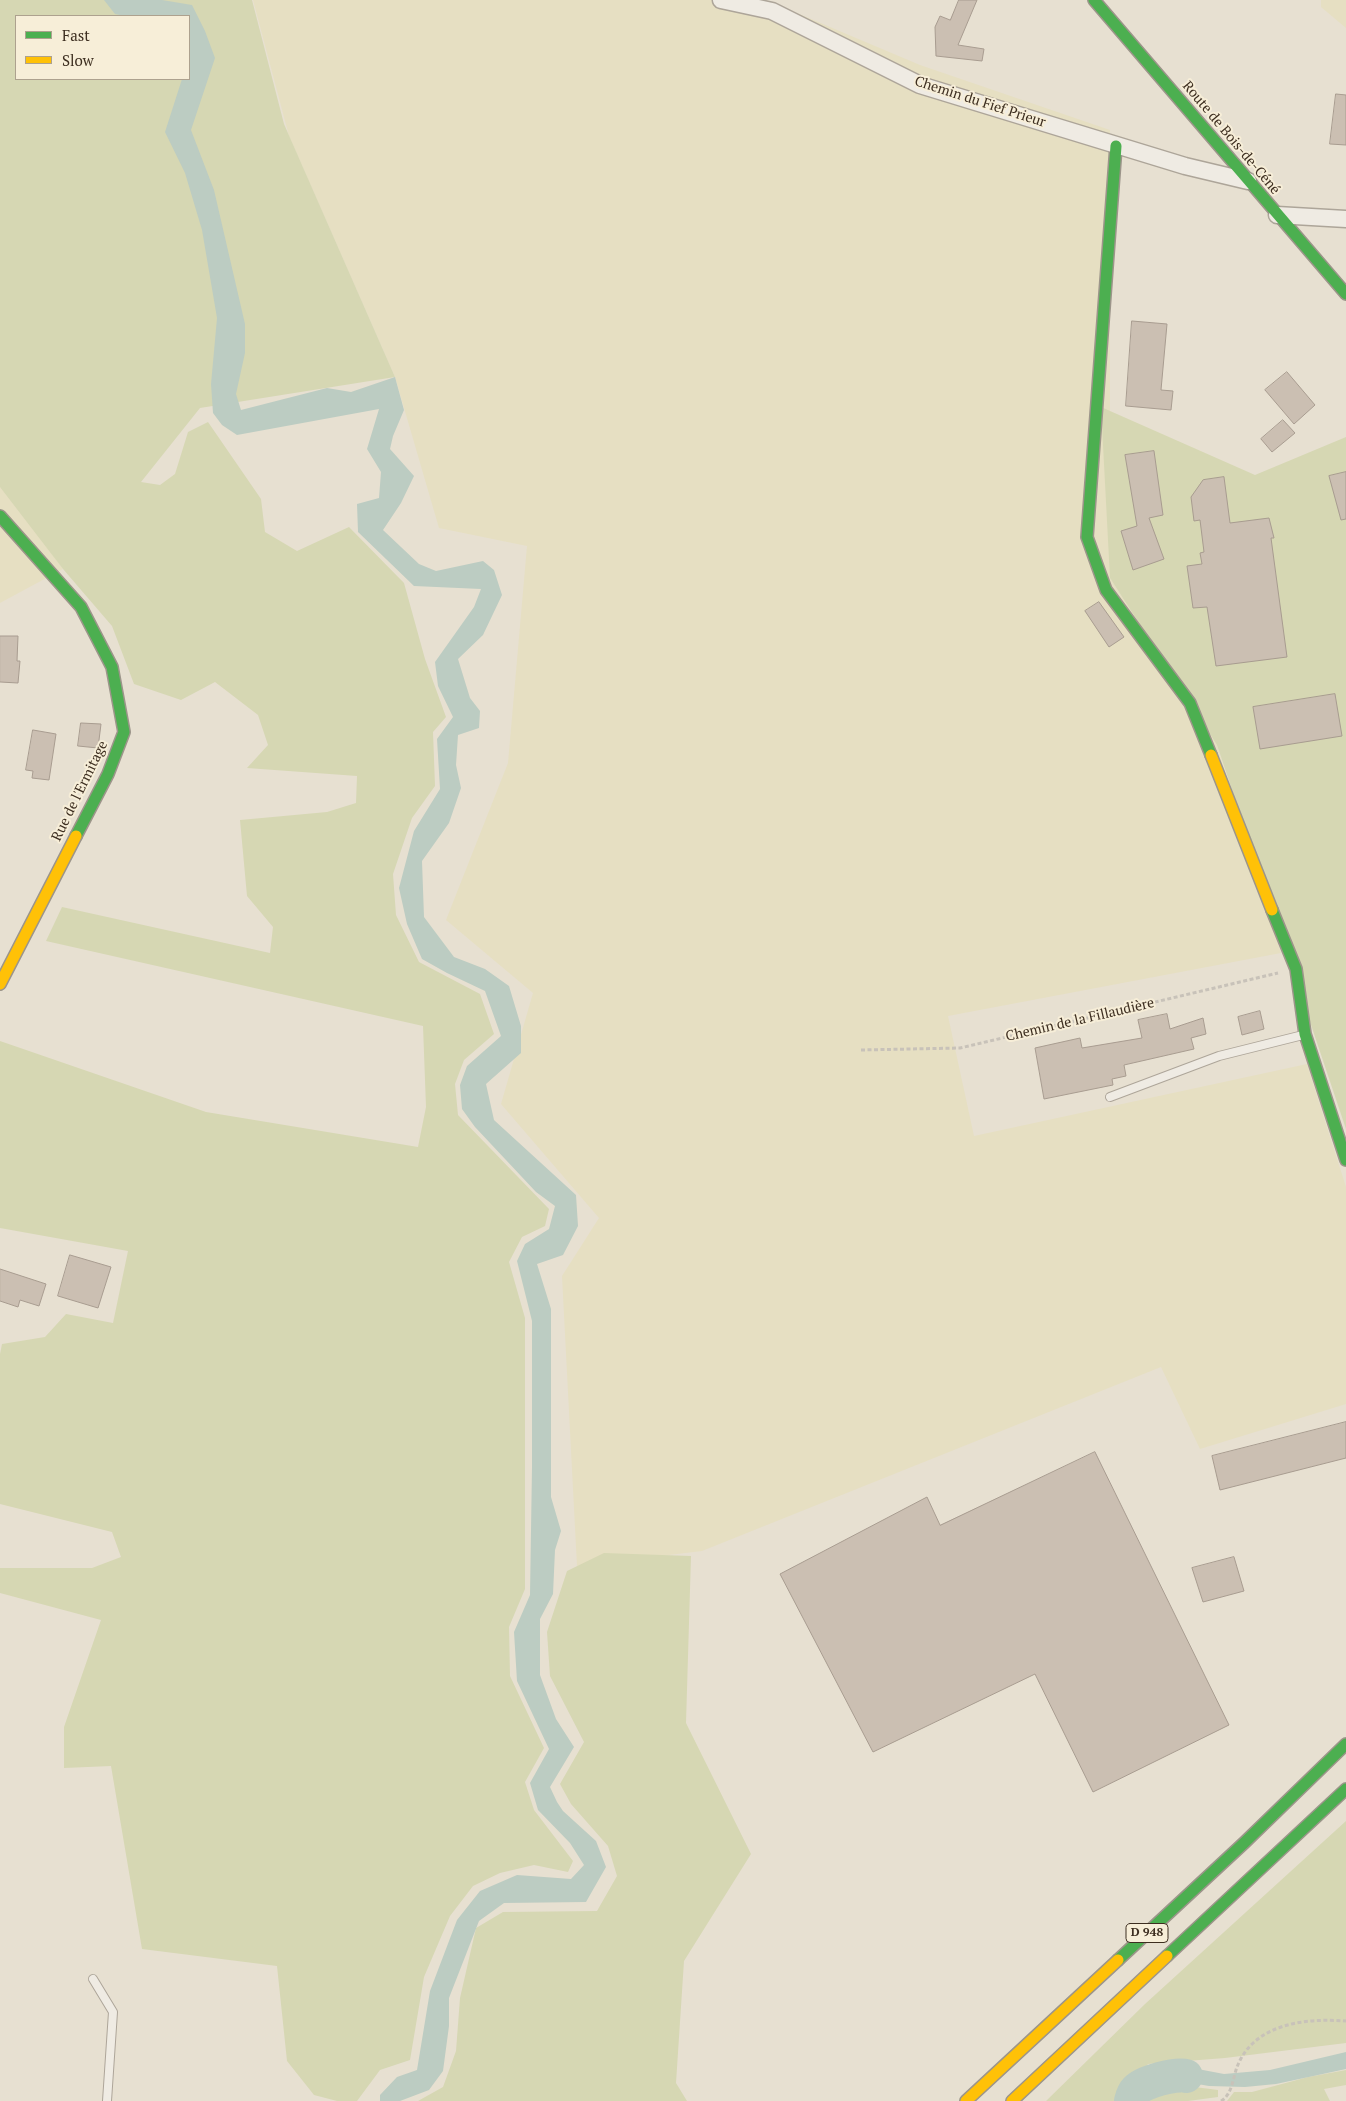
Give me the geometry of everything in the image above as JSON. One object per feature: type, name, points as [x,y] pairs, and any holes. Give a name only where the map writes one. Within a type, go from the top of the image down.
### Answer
[{"type":"main road","name":"Route de Bois-de-Céné","points":[[1094,0],[1346,294]]},
{"type":"main road","points":[[1116,146],[1087,537],[1106,590],[1190,703],[1296,969],[1305,1034],[1346,1160]]},
{"type":"main road","name":"Rue de l'Ermitage","points":[[0,516],[80,607],[112,667],[124,732],[108,774],[0,984]]},
{"type":"main road","name":"D 948","points":[[966,2101],[1244,1843],[1346,1744]]},
{"type":"main road","name":"D 948","points":[[1012,2101],[1346,1789]]},
{"type":"street","name":"Chemin du Fief Prieur","points":[[721,0],[772,11],[920,84],[1116,146],[1184,166],[1248,181]]},
{"type":"street","points":[[1277,215],[1346,219]]},
{"type":"lane","points":[[1110,1097],[1218,1056],[1305,1034]]},
{"type":"lane","points":[[93,1979],[113,2012],[107,2101]]},
{"type":"path","name":"Chemin de la Fillaudière","points":[[861,1050],[960,1048],[1296,969]]},
{"type":"path","points":[[1221,2101],[1228,2094],[1236,2071],[1246,2052],[1257,2039],[1271,2030],[1310,2020],[1346,2021]]},
{"type":"shaded area","points":[[104,0],[162,0],[192,5],[205,31],[215,58],[191,130],[214,190],[245,324],[245,353],[236,394],[241,410],[327,388],[351,392],[395,377],[404,410],[393,436],[390,449],[414,476],[401,503],[383,530],[419,564],[436,571],[483,561],[494,570],[502,595],[483,635],[458,659],[470,698],[480,711],[479,728],[458,735],[456,765],[461,788],[449,823],[422,861],[424,917],[454,957],[485,969],[509,986],[521,1026],[521,1053],[486,1084],[494,1120],[576,1195],[578,1226],[563,1255],[537,1264],[551,1309],[551,1497],[561,1531],[555,1550],[553,1594],[540,1619],[540,1675],[556,1719],[574,1747],[550,1787],[563,1811],[596,1841],[606,1867],[586,1902],[504,1903],[479,1921],[449,1998],[449,2026],[443,2071],[429,2090],[400,2101],[380,2101],[380,2095],[397,2077],[417,2070],[430,1991],[457,1920],[480,1891],[517,1875],[571,1879],[584,1865],[570,1843],[538,1810],[530,1783],[549,1749],[517,1681],[514,1632],[530,1595],[532,1467],[532,1321],[517,1261],[525,1244],[549,1229],[555,1206],[536,1192],[475,1127],[462,1109],[460,1085],[467,1066],[501,1036],[485,991],[422,959],[407,924],[399,888],[414,831],[440,789],[437,739],[453,717],[438,686],[435,662],[474,607],[481,589],[414,586],[358,532],[357,504],[379,498],[381,472],[367,449],[379,409],[237,435],[222,425],[213,413],[211,384],[217,318],[202,230],[185,173],[165,132],[182,80],[190,80],[190,15],[115,14]]},
{"type":"shaded area","points":[[253,0],[766,0],[920,65],[1110,130],[1110,578],[1217,745],[1281,953],[948,1016],[974,1136],[1307,1064],[1346,1187],[1346,1404],[1200,1449],[1161,1367],[702,1551],[577,1566],[562,1276],[599,1218],[501,1104],[533,993],[446,920],[508,763],[527,546],[439,528],[395,377],[289,136]]},
{"type":"shaded area","points":[[1321,0],[1346,0],[1346,28],[1321,7]]},
{"type":"shaded area","points":[[0,479],[63,569],[0,603]]},
{"type":"shaded area","points":[[1346,2052],[1346,2069],[1276,2084],[1245,2087],[1209,2086],[1174,2080],[1141,2093],[1141,2087],[1155,2073],[1182,2066],[1224,2074],[1270,2070]]},
{"type":"green space","points":[[0,0],[252,0],[284,124],[395,377],[200,408],[141,482],[160,485],[175,474],[188,432],[208,422],[261,499],[265,532],[297,551],[349,527],[404,583],[425,659],[446,717],[433,732],[435,786],[412,818],[393,874],[396,915],[419,962],[480,994],[494,1034],[464,1060],[455,1084],[458,1115],[549,1209],[545,1226],[522,1237],[509,1262],[525,1318],[525,1589],[509,1627],[510,1676],[544,1748],[525,1782],[534,1810],[573,1861],[568,1872],[534,1865],[500,1873],[473,1886],[450,1916],[424,1977],[410,2060],[380,2070],[357,2101],[337,2101],[314,2095],[287,2061],[277,1966],[142,1949],[111,1766],[64,1768],[64,1727],[101,1620],[0,1593],[0,1568],[92,1568],[121,1557],[112,1532],[0,1504],[0,1354],[2,1344],[45,1337],[66,1314],[113,1323],[128,1251],[0,1228],[0,1041],[206,1112],[418,1147],[426,1107],[423,1026],[46,941],[62,907],[270,953],[273,927],[247,896],[240,820],[327,812],[356,803],[357,776],[247,768],[268,745],[258,715],[215,682],[181,700],[134,684],[112,626],[63,569],[0,487]]},
{"type":"green space","points":[[1101,407],[1255,475],[1346,437],[1346,1129],[1217,745],[1110,578]]},
{"type":"green space","points":[[604,1553],[691,1556],[686,1723],[751,1854],[684,1961],[676,2083],[687,2101],[418,2101],[443,2087],[456,2051],[460,1998],[476,1928],[503,1912],[597,1911],[617,1876],[608,1846],[571,1804],[560,1784],[584,1742],[550,1676],[547,1632],[567,1571]]},
{"type":"green space","points":[[1346,1821],[1346,2043],[1225,2058],[1148,2064],[1130,2093],[1141,2097],[1171,2084],[1218,2090],[1218,2097],[1188,2101],[1046,2101],[1145,2004]]},
{"type":"green space","points":[[1346,2070],[1346,2085],[1324,2089],[1330,2101],[1227,2101],[1234,2092],[1252,2092],[1308,2077]]},
{"type":"building","points":[[959,0],[977,0],[958,45],[984,49],[982,61],[936,56],[935,27],[940,16],[950,20]]},
{"type":"building","points":[[1336,94],[1346,95],[1346,145],[1330,144]]},
{"type":"building","points":[[1132,321],[1167,324],[1161,390],[1173,391],[1171,410],[1126,406]]},
{"type":"building","points":[[1287,372],[1315,405],[1294,424],[1265,390]]},
{"type":"building","points":[[1283,420],[1295,433],[1272,452],[1261,439]]},
{"type":"building","points":[[1154,451],[1163,515],[1149,518],[1164,559],[1133,570],[1121,531],[1137,526],[1125,455]]},
{"type":"building","points":[[1346,472],[1346,519],[1341,520],[1329,476]]},
{"type":"building","points":[[1224,477],[1230,523],[1269,518],[1274,538],[1271,538],[1287,657],[1216,666],[1207,607],[1193,608],[1187,566],[1202,564],[1200,553],[1204,552],[1200,520],[1194,521],[1191,497],[1203,480]]},
{"type":"building","points":[[1099,602],[1124,637],[1109,647],[1085,611]]},
{"type":"building","points":[[0,636],[18,636],[17,661],[20,661],[18,683],[0,682]]},
{"type":"building","points":[[1335,694],[1342,736],[1260,749],[1253,707]]},
{"type":"building","points":[[81,723],[101,724],[98,748],[78,746]]},
{"type":"building","points":[[33,730],[56,734],[49,780],[32,778],[33,771],[26,770]]},
{"type":"building","points":[[1260,1011],[1264,1029],[1242,1035],[1238,1017]]},
{"type":"building","points":[[1167,1014],[1170,1029],[1203,1018],[1206,1034],[1191,1038],[1194,1049],[1124,1065],[1126,1076],[1112,1079],[1113,1085],[1044,1099],[1035,1048],[1080,1038],[1082,1048],[1142,1038],[1138,1020]]},
{"type":"building","points":[[70,1255],[111,1267],[98,1308],[58,1296]]},
{"type":"building","points":[[0,1269],[46,1284],[39,1306],[20,1300],[18,1307],[0,1301]]},
{"type":"building","points":[[1346,1422],[1346,1458],[1220,1490],[1212,1456]]},
{"type":"building","points":[[1095,1452],[1229,1725],[1093,1792],[1035,1674],[873,1752],[780,1574],[927,1497],[940,1525]]},
{"type":"building","points":[[1234,1557],[1244,1591],[1203,1602],[1192,1568]]},
{"type":"waterway","points":[[1131,2101],[1135,2091],[1145,2084],[1168,2077],[1186,2076]]},
{"type":"traffic: fast","points":[[1094,0],[1346,294]]},
{"type":"traffic: fast","points":[[1116,146],[1087,537],[1106,590],[1190,703],[1211,755]]},
{"type":"traffic: fast","points":[[0,516],[81,607],[112,667],[124,732],[108,774],[76,836]]},
{"type":"traffic: fast","points":[[1272,910],[1296,969],[1305,1034],[1346,1160]]},
{"type":"traffic: fast","points":[[1118,1960],[1244,1843],[1346,1744]]},
{"type":"traffic: fast","points":[[1167,1956],[1346,1789]]},
{"type":"traffic: slow","points":[[1211,755],[1272,910]]},
{"type":"traffic: slow","points":[[0,984],[76,836]]},
{"type":"traffic: slow","points":[[1012,2101],[1167,1956]]},
{"type":"traffic: slow","points":[[966,2101],[1118,1960]]}]
